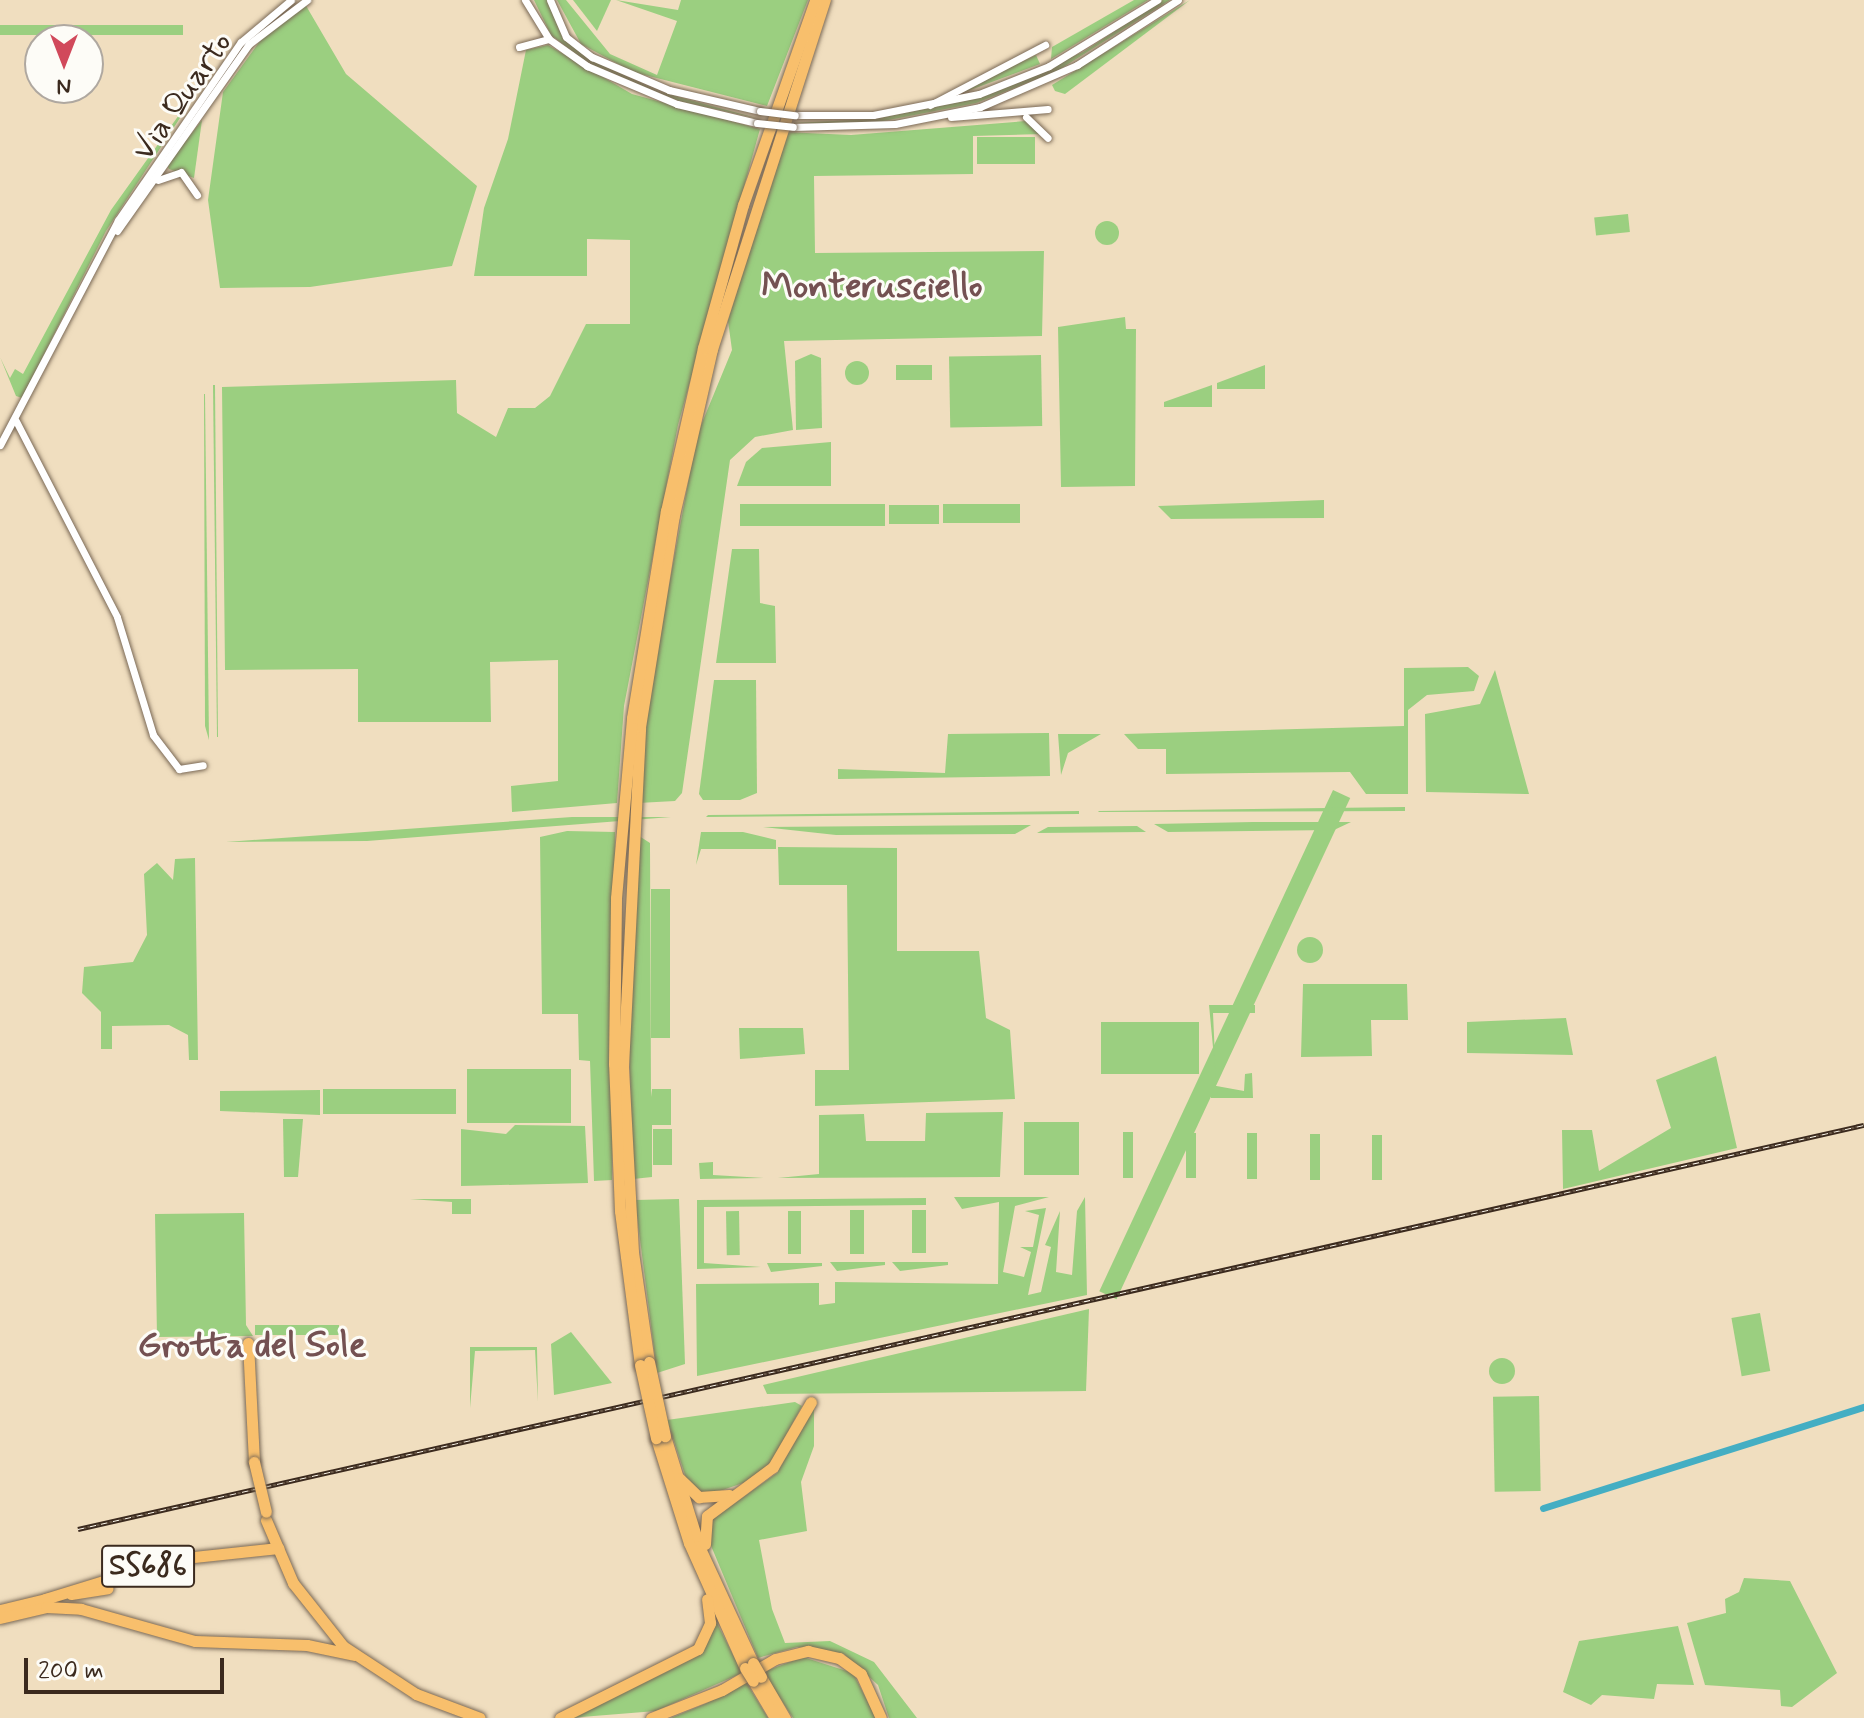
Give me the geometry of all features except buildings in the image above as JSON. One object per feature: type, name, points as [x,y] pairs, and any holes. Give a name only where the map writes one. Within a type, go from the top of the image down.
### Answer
[{"type":"highway","points":[[775,1718],[708,1590],[661,1437],[645,1364],[622,1164],[625,836],[648,609],[689,405],[743,205],[815,0]]},
{"type":"highway","points":[[628,799],[664,573],[712,349],[825,0]]},
{"type":"highway","name":"SS686","points":[[248,1343],[254,1462],[274,1546],[307,1598],[354,1655],[416,1694],[480,1718]]},
{"type":"highway","points":[[705,1560],[705,1520],[733,1495],[773,1467],[811,1402]]},
{"type":"highway","points":[[661,1437],[705,1560],[749,1665]]},
{"type":"highway","points":[[676,1474],[699,1497],[733,1495]]},
{"type":"highway","points":[[256,1547],[266,1516]]},
{"type":"highway","name":"SS686","points":[[266,1516],[307,1598]]},
{"type":"highway","name":"SS686","points":[[0,1618],[175,1559],[274,1546],[285,1553]]},
{"type":"highway","name":"SS686","points":[[0,1610],[108,1588]]},
{"type":"highway","points":[[560,1718],[698,1649],[710,1623],[708,1590]]},
{"type":"highway","name":"SS686","points":[[46,1603],[102,1613],[195,1641],[307,1645],[354,1655]]},
{"type":"highway","points":[[307,1645],[324,1620]]},
{"type":"highway","name":"SS686","points":[[324,1620],[374,1667]]},
{"type":"highway","points":[[651,1718],[710,1696],[775,1659],[808,1651],[833,1656],[861,1674],[881,1717]]},
{"type":"highway","points":[[757,1679],[785,1718]]},
{"type":"street","name":"Via Quarto","points":[[0,445],[16,421],[112,235],[241,42],[291,0]]},
{"type":"street","name":"Via Quarto","points":[[112,235],[249,44],[307,0]]},
{"type":"street","points":[[525,0],[549,39],[640,91],[757,123],[793,127],[947,117],[1016,116],[1048,109]]},
{"type":"street","points":[[550,0],[566,37],[600,61],[669,90],[760,111],[795,115],[928,107],[1029,75],[1157,0]]},
{"type":"street","points":[[947,117],[1066,70],[1178,0]]},
{"type":"street","points":[[519,47],[549,39]]},
{"type":"street","points":[[928,107],[1045,45]]},
{"type":"street","points":[[1016,116],[1039,123],[1048,138]]},
{"type":"street","points":[[152,183],[181,172],[197,195]]},
{"type":"street","points":[[16,421],[117,617],[153,735],[179,769],[203,765]]},
{"type":"green space","points":[[534,0],[547,0],[563,39],[589,59],[660,92],[760,119],[679,101],[588,63],[551,35]]},
{"type":"green space","points":[[557,0],[566,0],[610,54],[657,75],[677,21],[616,0],[678,10],[681,0],[808,0],[767,106],[633,72],[581,44]]},
{"type":"green space","points":[[573,0],[611,0],[597,31]]},
{"type":"green space","points":[[1134,0],[1148,0],[1051,59],[1052,47]]},
{"type":"green space","points":[[1163,0],[1170,0],[1057,71],[976,103],[873,123],[793,123],[875,119],[974,99],[1083,52]]},
{"type":"green space","points":[[1190,0],[1065,94],[1055,91],[1052,85]]},
{"type":"green space","points":[[305,4],[346,74],[477,186],[452,266],[310,287],[220,288],[208,200],[223,92],[268,30]]},
{"type":"green space","points":[[0,25],[24,25],[24,35],[0,35]]},
{"type":"green space","points":[[104,25],[183,25],[183,35],[104,35]]},
{"type":"green space","points":[[548,45],[632,94],[760,129],[678,425],[624,706],[617,803],[512,812],[511,786],[558,781],[558,660],[490,662],[491,722],[358,722],[358,669],[225,670],[222,387],[456,380],[457,413],[496,437],[508,408],[535,408],[550,396],[586,324],[630,324],[630,240],[587,239],[587,276],[474,276],[484,208],[508,139],[526,50]]},
{"type":"green space","points":[[1036,55],[1040,64],[954,96],[954,94]]},
{"type":"green space","points":[[214,66],[106,231],[22,398],[16,396],[0,357],[10,378],[15,369],[23,374],[111,210]]},
{"type":"green space","points":[[202,120],[194,178],[169,169],[167,165]]},
{"type":"green space","points":[[1026,121],[1042,134],[973,136],[973,174],[814,176],[815,253],[1044,251],[1042,336],[784,341],[793,430],[755,437],[730,460],[682,793],[675,801],[638,803],[651,682],[697,435],[732,350],[728,321],[784,132],[851,135]]},
{"type":"green space","points":[[977,137],[1035,137],[1035,164],[977,164]]},
{"type":"green space","points":[[1628,214],[1630,232],[1596,235],[1594,218]]},
{"type":"green space","points":[[1107,221],[1115,225],[1119,233],[1115,241],[1107,245],[1099,241],[1095,233],[1099,225]]},
{"type":"green space","points":[[1125,317],[1126,329],[1136,329],[1135,486],[1061,487],[1058,327]]},
{"type":"green space","points":[[811,354],[821,358],[822,428],[796,430],[795,361]]},
{"type":"green space","points":[[1041,355],[1042,426],[950,428],[949,357]]},
{"type":"green space","points":[[857,361],[866,364],[869,373],[866,382],[857,385],[848,382],[845,373],[848,364]]},
{"type":"green space","points":[[896,365],[932,365],[932,380],[896,380]]},
{"type":"green space","points":[[1265,365],[1265,389],[1217,389],[1217,383]]},
{"type":"green space","points":[[215,385],[218,737],[217,737]]},
{"type":"green space","points":[[1212,385],[1212,407],[1164,407],[1164,402]]},
{"type":"green space","points":[[205,394],[209,740],[205,726]]},
{"type":"green space","points":[[831,442],[831,486],[737,486],[746,462],[762,448]]},
{"type":"green space","points":[[1324,500],[1324,518],[1171,519],[1158,506]]},
{"type":"green space","points":[[740,504],[885,504],[885,526],[740,526]]},
{"type":"green space","points":[[943,504],[1020,504],[1020,523],[943,523]]},
{"type":"green space","points":[[889,505],[939,505],[939,524],[889,524]]},
{"type":"green space","points":[[732,549],[759,549],[760,603],[775,606],[776,663],[716,663]]},
{"type":"green space","points":[[1468,667],[1479,676],[1474,691],[1427,695],[1408,710],[1408,794],[1366,794],[1350,772],[1166,774],[1166,749],[1138,749],[1124,734],[1404,726],[1404,668]]},
{"type":"green space","points":[[1495,670],[1529,794],[1426,792],[1425,714],[1480,704]]},
{"type":"green space","points":[[714,680],[756,680],[757,793],[740,800],[703,800],[699,794]]},
{"type":"green space","points":[[1049,733],[1050,776],[838,779],[838,769],[945,773],[948,734]]},
{"type":"green space","points":[[1058,734],[1101,734],[1068,753],[1061,775]]},
{"type":"green space","points":[[1333,790],[1350,798],[1117,1299],[1099,1291]]},
{"type":"green space","points":[[1405,807],[1405,811],[1098,812],[1099,811]]},
{"type":"green space","points":[[1079,811],[1079,814],[706,817],[708,815]]},
{"type":"green space","points":[[572,817],[671,817],[367,841],[226,842]]},
{"type":"green space","points":[[1351,822],[1334,830],[1168,832],[1154,824]]},
{"type":"green space","points":[[1031,825],[1015,834],[836,835],[763,827]]},
{"type":"green space","points":[[1137,826],[1146,832],[1037,833],[1048,827]]},
{"type":"green space","points":[[567,831],[615,832],[612,1180],[594,1181],[590,1061],[579,1060],[578,1014],[542,1014],[540,837]]},
{"type":"green space","points":[[701,832],[743,832],[776,840],[776,849],[701,849],[696,865]]},
{"type":"green space","points":[[636,834],[650,843],[651,1097],[652,1089],[671,1089],[671,1125],[652,1125],[652,1177],[633,1179],[628,1005]]},
{"type":"green space","points":[[778,847],[897,848],[897,951],[979,951],[986,1018],[1010,1030],[1015,1099],[815,1106],[815,1070],[849,1070],[847,885],[779,885]]},
{"type":"green space","points":[[195,858],[198,1060],[189,1060],[188,1035],[169,1025],[112,1026],[112,1049],[101,1049],[101,1012],[82,993],[84,967],[133,962],[147,935],[144,874],[157,863],[173,880],[175,859]]},
{"type":"green space","points":[[651,889],[670,889],[670,1038],[651,1038]]},
{"type":"green space","points":[[1310,937],[1319,941],[1323,950],[1319,959],[1310,963],[1301,959],[1297,950],[1301,941]]},
{"type":"green space","points":[[1303,984],[1407,984],[1408,1020],[1371,1020],[1372,1056],[1301,1057]]},
{"type":"green space","points":[[1209,1005],[1255,1005],[1255,1013],[1213,1013],[1216,1079]]},
{"type":"green space","points":[[1566,1018],[1573,1055],[1467,1053],[1467,1022]]},
{"type":"green space","points":[[1101,1022],[1199,1022],[1199,1074],[1101,1074]]},
{"type":"green space","points":[[739,1028],[803,1028],[805,1054],[740,1059]]},
{"type":"green space","points":[[1716,1056],[1737,1148],[1563,1189],[1562,1130],[1592,1130],[1599,1171],[1671,1128],[1656,1080]]},
{"type":"green space","points":[[467,1069],[571,1069],[571,1123],[467,1123]]},
{"type":"green space","points":[[1252,1073],[1253,1098],[1211,1098],[1211,1085],[1244,1091],[1245,1074]]},
{"type":"green space","points":[[323,1089],[456,1089],[456,1114],[323,1114]]},
{"type":"green space","points":[[320,1090],[320,1115],[220,1111],[220,1091]]},
{"type":"green space","points":[[1003,1112],[1000,1177],[778,1178],[819,1174],[819,1115],[864,1114],[866,1141],[925,1141],[926,1113]]},
{"type":"green space","points":[[283,1119],[303,1119],[298,1177],[284,1177]]},
{"type":"green space","points":[[1024,1122],[1079,1122],[1079,1175],[1024,1175]]},
{"type":"green space","points":[[515,1125],[585,1126],[588,1183],[461,1186],[461,1129],[506,1134]]},
{"type":"green space","points":[[653,1129],[672,1129],[672,1165],[653,1165]]},
{"type":"green space","points":[[1123,1132],[1133,1132],[1133,1178],[1123,1178]]},
{"type":"green space","points":[[1186,1133],[1196,1133],[1196,1178],[1186,1178]]},
{"type":"green space","points":[[1247,1133],[1257,1133],[1257,1179],[1247,1179]]},
{"type":"green space","points":[[1310,1134],[1320,1134],[1320,1180],[1310,1180]]},
{"type":"green space","points":[[1372,1135],[1382,1135],[1382,1180],[1372,1180]]},
{"type":"green space","points":[[713,1162],[713,1175],[764,1178],[700,1179],[699,1163]]},
{"type":"green space","points":[[954,1197],[1049,1197],[1015,1206],[1003,1272],[1024,1277],[1031,1252],[1020,1247],[1033,1247],[1039,1215],[1025,1211],[1046,1208],[1028,1295],[1041,1292],[1051,1247],[1045,1245],[1060,1211],[1056,1272],[1072,1275],[1077,1211],[1085,1197],[1087,1295],[697,1376],[696,1284],[819,1283],[819,1305],[835,1303],[835,1282],[998,1284],[999,1202],[962,1209]]},
{"type":"green space","points":[[926,1198],[926,1205],[704,1207],[704,1263],[761,1267],[697,1269],[697,1200]]},
{"type":"green space","points":[[410,1199],[471,1199],[471,1214],[452,1214],[452,1202]]},
{"type":"green space","points":[[679,1199],[685,1364],[657,1373],[635,1200]]},
{"type":"green space","points":[[850,1210],[864,1210],[864,1254],[850,1254]]},
{"type":"green space","points":[[912,1210],[926,1210],[926,1253],[912,1253]]},
{"type":"green space","points":[[726,1211],[739,1211],[740,1255],[727,1255]]},
{"type":"green space","points":[[788,1211],[801,1211],[801,1254],[788,1254]]},
{"type":"green space","points":[[244,1213],[246,1325],[253,1336],[157,1337],[155,1214]]},
{"type":"green space","points":[[830,1262],[885,1262],[885,1265],[837,1271]]},
{"type":"green space","points":[[892,1262],[948,1262],[948,1265],[900,1271]]},
{"type":"green space","points":[[767,1263],[822,1263],[822,1266],[771,1272]]},
{"type":"green space","points":[[1089,1309],[1086,1391],[767,1394],[763,1385]]},
{"type":"green space","points":[[1760,1313],[1770,1371],[1742,1376],[1731,1318]]},
{"type":"green space","points":[[255,1325],[339,1325],[339,1335],[255,1335]]},
{"type":"green space","points":[[571,1332],[612,1383],[554,1395],[551,1344]]},
{"type":"green space","points":[[470,1347],[537,1347],[538,1402],[535,1350],[475,1351],[470,1408]]},
{"type":"green space","points":[[1502,1358],[1511,1362],[1515,1371],[1511,1380],[1502,1384],[1493,1380],[1489,1371],[1493,1362]]},
{"type":"green space","points":[[1539,1396],[1541,1491],[1495,1492],[1493,1397]]},
{"type":"green space","points":[[795,1402],[802,1406],[772,1461],[749,1481],[705,1496],[687,1481],[667,1420]]},
{"type":"green space","points":[[814,1408],[814,1446],[801,1482],[807,1531],[759,1540],[772,1609],[785,1643],[830,1641],[874,1662],[917,1718],[889,1718],[878,1685],[844,1654],[797,1647],[758,1658],[709,1541],[713,1519],[777,1473]]},
{"type":"green space","points":[[1744,1578],[1790,1581],[1837,1673],[1792,1707],[1781,1706],[1780,1690],[1705,1685],[1687,1623],[1726,1613],[1725,1599],[1739,1592]]},
{"type":"green space","points":[[715,1619],[742,1673],[656,1711],[569,1718],[693,1658]]},
{"type":"green space","points":[[1678,1626],[1694,1685],[1657,1684],[1654,1699],[1602,1695],[1591,1705],[1563,1692],[1579,1641]]},
{"type":"green space","points":[[803,1657],[853,1673],[876,1718],[793,1718],[763,1672]]},
{"type":"green space","points":[[746,1682],[768,1718],[671,1718],[705,1704]]},
{"type":"waterway","points":[[1543,1508],[1864,1407]]},
{"type":"railway","points":[[78,1529],[1864,1125]]},
{"type":"district","name":"Monterusciello","points":[[872,288]]},
{"type":"district","name":"Grotta del Sole","points":[[252,1347]]}]
